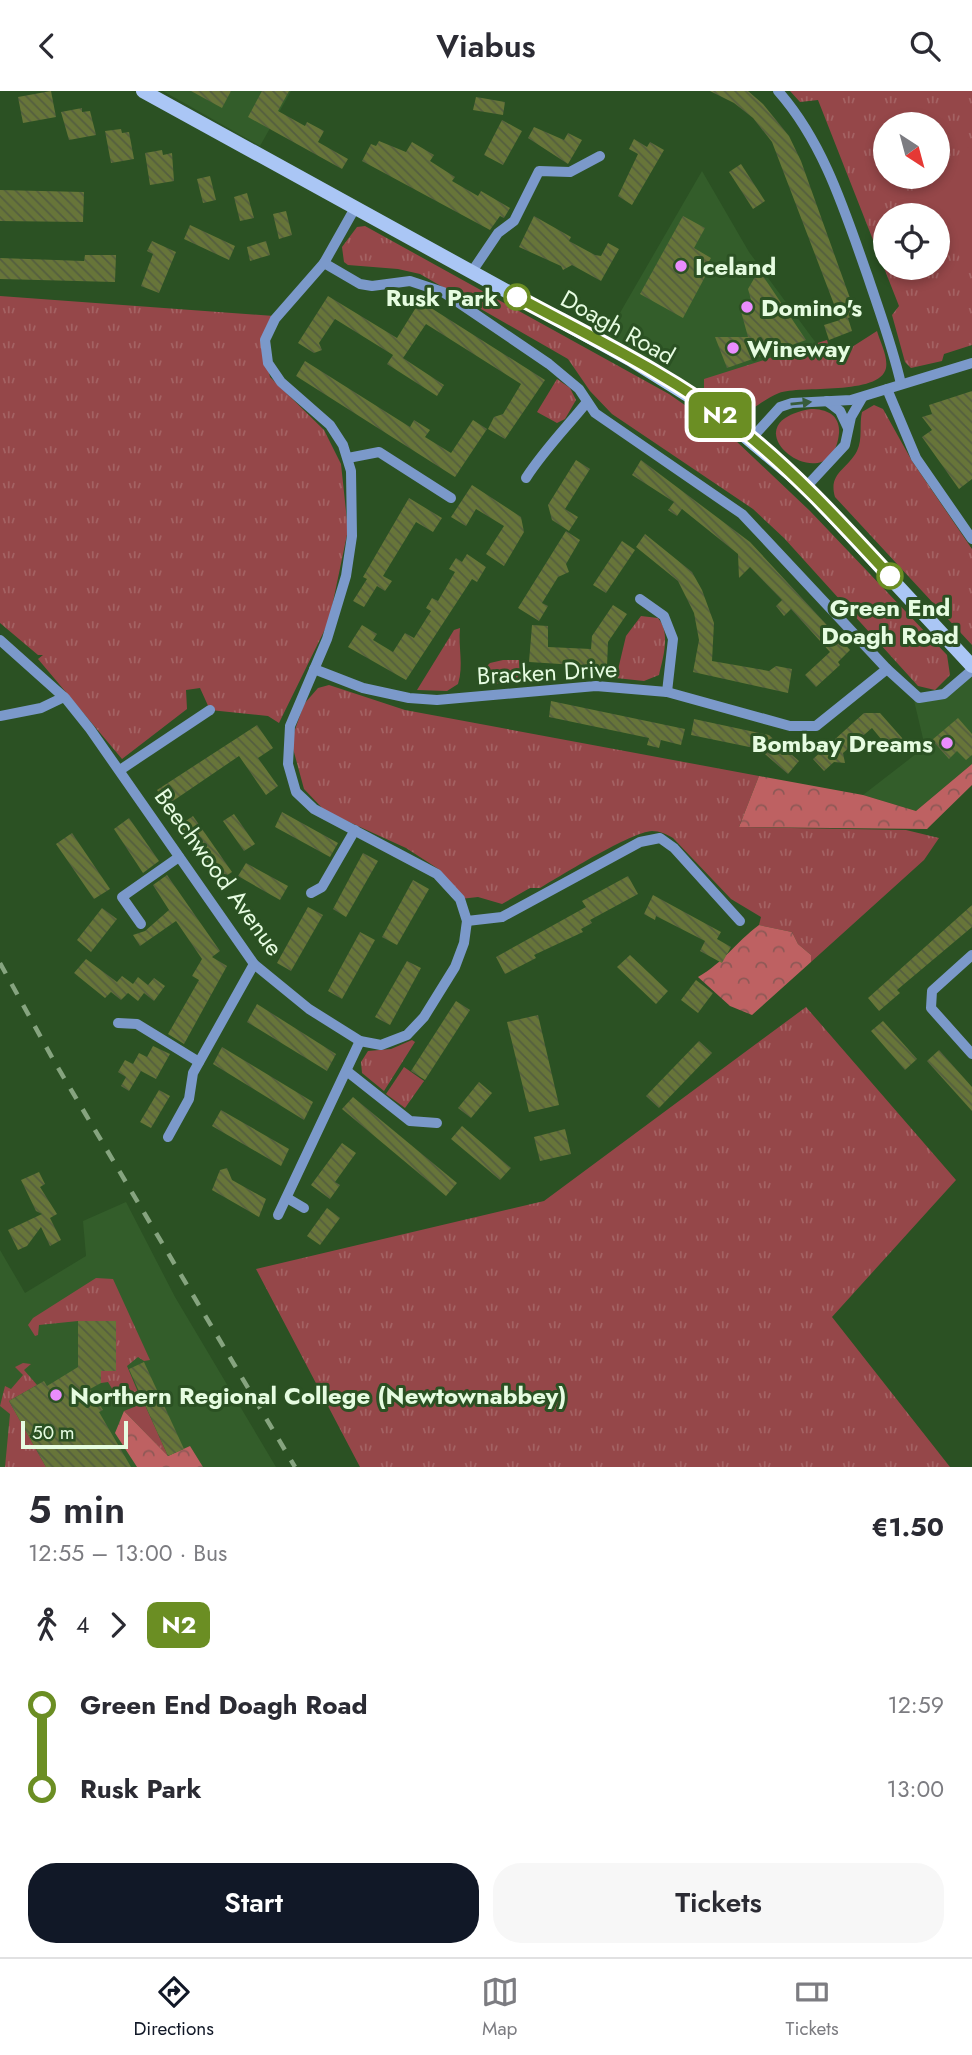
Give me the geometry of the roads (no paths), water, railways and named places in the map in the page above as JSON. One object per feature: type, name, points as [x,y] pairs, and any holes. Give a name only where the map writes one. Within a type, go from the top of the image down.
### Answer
[{"type":"main road","name":"Doagh Road","points":[[143,91],[670,382],[751,439],[806,487],[972,668]]},
{"type":"street","points":[[778,91],[815,144],[832,181],[863,263],[901,384]]},
{"type":"street","points":[[471,273],[498,233],[514,221],[539,170],[570,172],[600,156]]},
{"type":"street","points":[[278,1215],[348,1072],[360,1041],[382,1045],[407,1035],[424,1017],[455,967],[464,943],[467,921],[460,899],[437,874],[314,809],[296,792],[288,764],[290,726],[314,669],[346,576],[352,536],[348,458],[330,425],[281,382],[268,363],[265,340],[275,320],[324,263],[355,208]]},
{"type":"street","points":[[324,263],[360,284],[373,286],[410,281],[443,292],[548,364],[579,389],[595,413],[742,513],[887,669],[919,698],[944,694],[972,668]]},
{"type":"street","points":[[751,439],[780,407],[792,403],[864,396],[972,363]]},
{"type":"street","points":[[887,389],[916,458],[972,539]]},
{"type":"street","points":[[806,487],[837,456],[849,432],[855,406],[864,396]]},
{"type":"street","points":[[827,401],[840,411],[849,432]]},
{"type":"street","points":[[526,478],[546,446],[566,429],[587,402]]},
{"type":"street","points":[[348,458],[379,452],[451,498]]},
{"type":"street","points":[[639,599],[664,616],[673,639],[667,692]]},
{"type":"street","name":"Beechwood Avenue","points":[[1,642],[64,697],[120,770],[254,964],[309,1009],[360,1041]]},
{"type":"street","name":"Bracken Drive","points":[[314,669],[363,688],[409,698],[437,700],[596,686],[667,692],[790,726],[816,726],[887,669]]},
{"type":"street","points":[[0,716],[41,708],[64,697]]},
{"type":"street","points":[[120,770],[210,710]]},
{"type":"street","points":[[311,893],[322,887],[355,830]]},
{"type":"street","points":[[467,921],[502,917],[640,842],[660,838],[674,848],[740,921]]},
{"type":"street","points":[[141,924],[122,897],[179,857]]},
{"type":"street","points":[[972,955],[932,991],[931,1008],[972,1054]]},
{"type":"street","points":[[168,1137],[189,1100],[193,1073],[254,964]]},
{"type":"street","points":[[118,1023],[137,1024],[199,1062]]},
{"type":"street","points":[[348,1072],[410,1121],[437,1123]]},
{"type":"street","points":[[287,1198],[304,1208]]},
{"type":"railway","points":[[0,963],[54,1061],[295,1467]]},
{"type":"place","name":"Iceland","points":[[681,266]]},
{"type":"place","name":"Rusk Park","points":[[517,297]]},
{"type":"place","name":"Domino's","points":[[747,307]]},
{"type":"place","name":"Wineway","points":[[733,348]]},
{"type":"place","name":"Green End Doagh Road","points":[[890,576]]},
{"type":"place","name":"Bombay Dreams","points":[[947,743]]},
{"type":"place","name":"Northern Regional College (Newtownabbey)","points":[[56,1395]]}]
